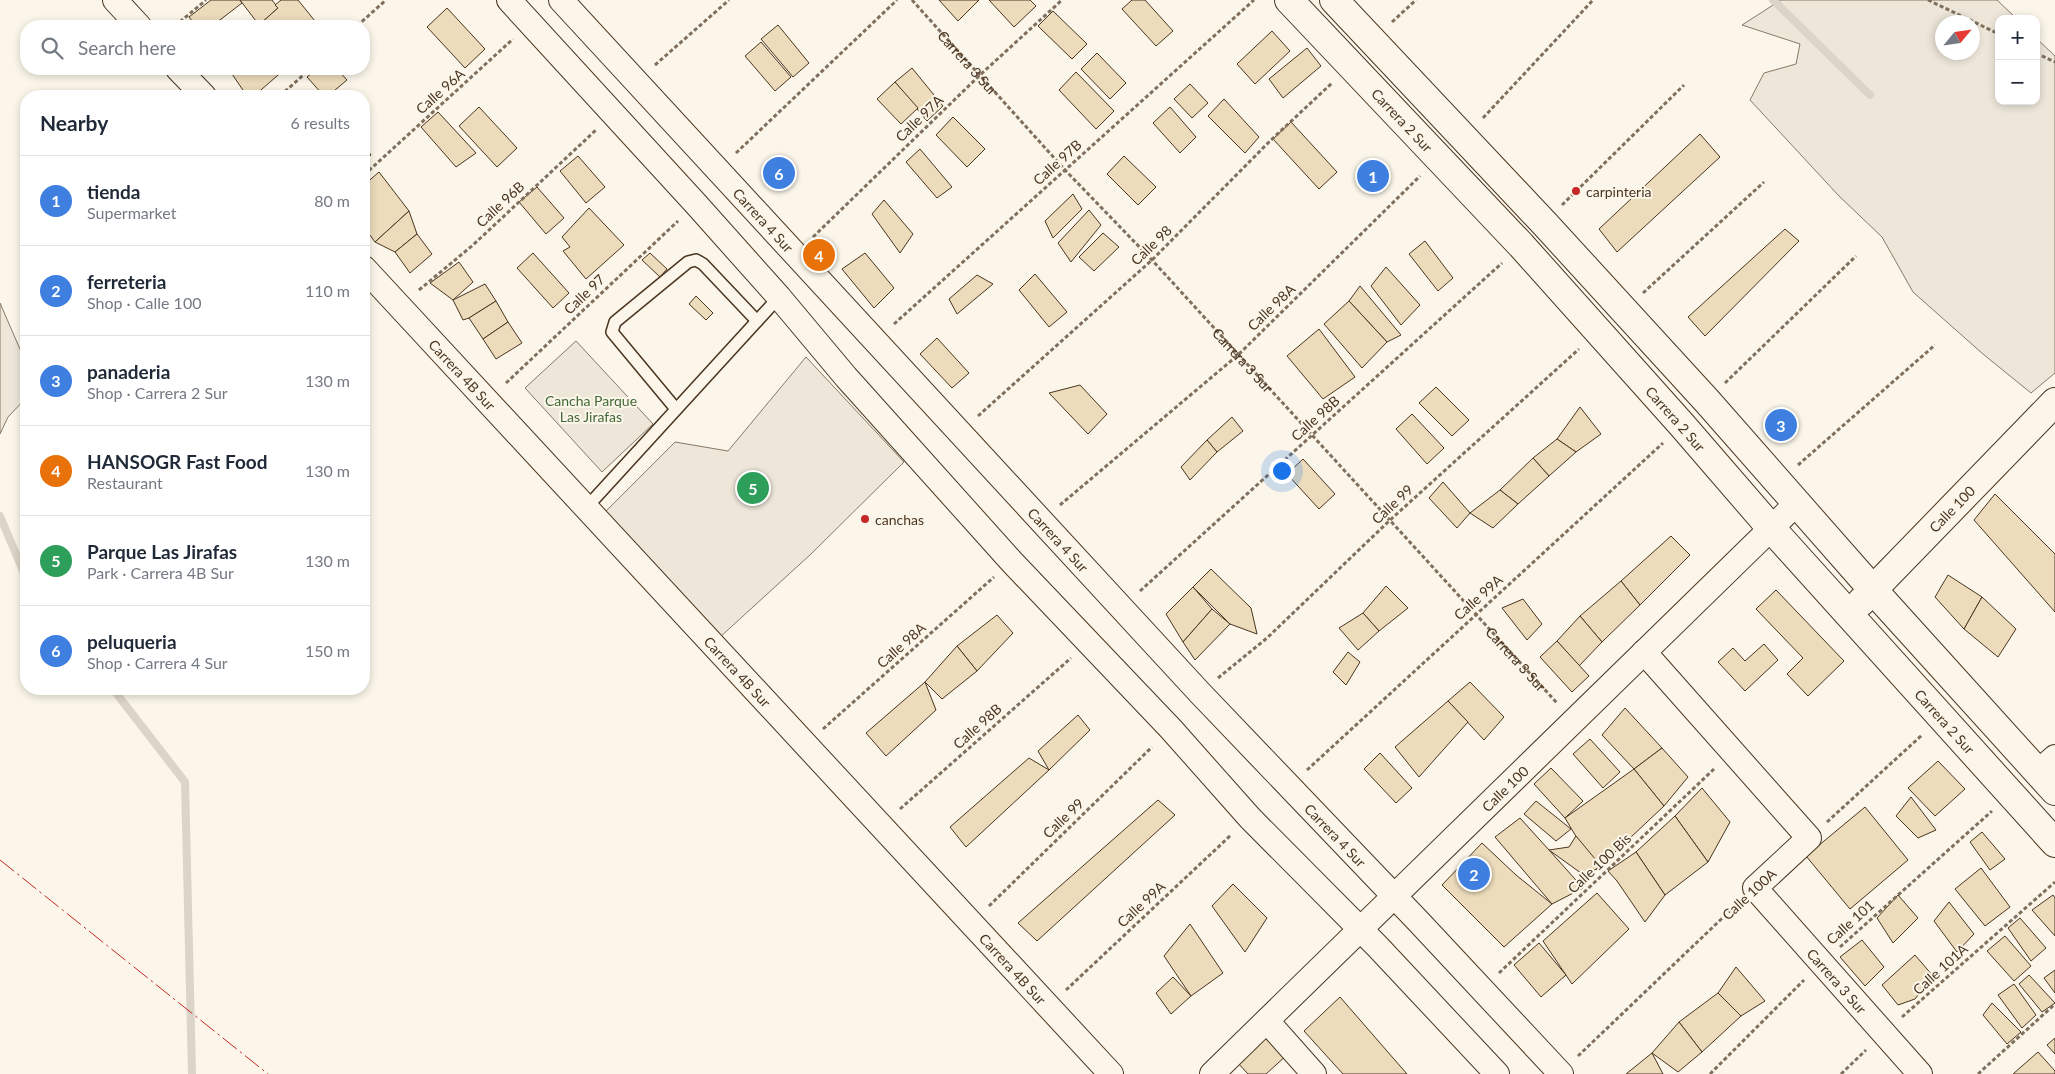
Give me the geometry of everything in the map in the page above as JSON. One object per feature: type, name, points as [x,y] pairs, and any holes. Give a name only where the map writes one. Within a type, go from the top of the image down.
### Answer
[{"type":"street","points":[[115,0],[133,20]]},
{"type":"street","points":[[509,0],[696,204],[779,297],[846,377],[1012,562],[1171,729],[1250,818],[1360,930],[1496,1074]]},
{"type":"street","name":"Carrera 4 Sur","points":[[560,0],[874,342],[1123,607],[1200,693],[1561,1074]]},
{"type":"street","name":"Carrera 2 Sur","points":[[1289,0],[1521,245],[1771,528],[2055,843]]},
{"type":"street","points":[[1334,0],[1545,224],[1707,400],[1874,591],[2049,773]]},
{"type":"street","points":[[184,75],[198,90]]},
{"type":"street","name":"Carrera 4B Sur","points":[[370,275],[1111,1074]]},
{"type":"street","name":"Calle 100","points":[[1848,614],[1874,591],[2055,402]]},
{"type":"street","name":"Calle 100","points":[[1212,1074],[1796,504]]},
{"type":"street","points":[[1644,652],[1809,838]]},
{"type":"street","name":"Calle 100A","points":[[1754,888],[1809,838]]},
{"type":"street","name":"Carrera 3 Sur","points":[[1754,888],[1920,1074]]},
{"type":"street","points":[[1267,1021],[1314,1074]]},
{"type":"lane","points":[[676,409],[612,332],[615,322],[688,262],[696,260],[704,264],[757,321]]},
{"type":"lane","points":[[586,508],[779,297]]},
{"type":"path","points":[[181,20],[206,0]]},
{"type":"path","points":[[364,20],[386,0]]},
{"type":"path","points":[[636,82],[729,0]]},
{"type":"path","points":[[718,171],[897,0]]},
{"type":"path","name":"Carrera 3 Sur","points":[[912,0],[1065,170],[1152,260],[1389,521],[1476,613],[1573,722]]},
{"type":"path","name":"Calle 97A","points":[[794,254],[980,75],[1062,0]]},
{"type":"path","name":"Calle 97B","points":[[874,342],[1254,0]]},
{"type":"path","points":[[1464,139],[1593,0]]},
{"type":"path","points":[[1929,0],[1995,32]]},
{"type":"path","name":"Calle 96A","points":[[370,169],[530,23]]},
{"type":"path","points":[[2040,55],[2055,62]]},
{"type":"path","name":"Calle 98","points":[[959,432],[1152,260],[1271,140],[1352,65]]},
{"type":"path","points":[[287,90],[303,75]]},
{"type":"path","points":[[1545,224],[1684,85]]},
{"type":"path","name":"Calle 96B","points":[[399,307],[472,245],[613,114]]},
{"type":"path","name":"Calle 98A","points":[[1042,520],[1238,355],[1438,158]]},
{"type":"path","points":[[1624,310],[1764,182]]},
{"type":"path","name":"Calle 97","points":[[487,401],[696,204]]},
{"type":"path","name":"Calle 98B","points":[[1123,607],[1521,245]]},
{"type":"path","points":[[1707,400],[1856,256]]},
{"type":"path","name":"Calle 99","points":[[1200,693],[1267,638],[1389,521],[1598,331]]},
{"type":"path","points":[[1778,482],[1935,345]]},
{"type":"path","name":"Calle 99A","points":[[1290,786],[1682,425]]},
{"type":"path","name":"Calle 98A","points":[[806,745],[1012,562]]},
{"type":"path","name":"Calle 98B","points":[[881,826],[1088,642]]},
{"type":"path","points":[[1809,838],[1941,717]]},
{"type":"path","name":"Calle 99","points":[[971,923],[1171,729]]},
{"type":"path","name":"Calle 100 Bis","points":[[1481,990],[1732,752]]},
{"type":"path","name":"Calle 101","points":[[1710,1074],[1821,963],[2011,794]]},
{"type":"path","name":"Calle 99A","points":[[1049,1007],[1250,818]]},
{"type":"path","name":"Calle 101A","points":[[1841,1074],[1884,1033],[2055,882]]},
{"type":"path","name":"Calle 100A","points":[[1561,1074],[1754,888]]},
{"type":"path","points":[[1978,1074],[2055,1004]]},
{"type":"green space","points":[[1781,0],[1997,0],[2013,15],[1995,15],[1995,105],[2040,105],[2040,42],[2055,56],[2055,373],[2031,393],[1983,354],[1913,292],[1882,237],[1839,196],[1750,100],[1764,73],[1796,64],[1800,44],[1742,25]]},
{"type":"green space","points":[[0,303],[20,349],[20,404],[8,417],[0,434]]},
{"type":"green space","name":"Cancha Parque Las Jirafas","points":[[576,341],[653,424],[602,472],[525,388]]},
{"type":"green space","points":[[806,357],[904,462],[811,554],[719,638],[602,515],[675,442],[728,451]]},
{"type":"building","points":[[211,0],[240,0],[242,3],[220,20],[191,20],[189,17]]},
{"type":"building","points":[[240,0],[272,0],[278,8],[265,20],[255,20]]},
{"type":"building","points":[[281,0],[298,0],[314,20],[264,20],[278,8],[275,5]]},
{"type":"building","points":[[939,0],[979,0],[958,21]]},
{"type":"building","points":[[989,0],[1030,0],[1036,6],[1014,27]]},
{"type":"building","points":[[1132,0],[1145,0],[1173,31],[1156,46],[1122,9]]},
{"type":"building","points":[[447,8],[485,49],[465,68],[427,27]]},
{"type":"building","points":[[1053,11],[1087,44],[1072,59],[1038,26]]},
{"type":"building","points":[[778,25],[809,63],[793,77],[761,39]]},
{"type":"building","points":[[1272,31],[1290,51],[1255,84],[1237,64]]},
{"type":"building","points":[[761,42],[791,77],[775,91],[745,56]]},
{"type":"building","points":[[1307,48],[1321,66],[1283,98],[1269,79]]},
{"type":"building","points":[[1097,53],[1126,83],[1110,99],[1081,69]]},
{"type":"building","points":[[912,68],[943,106],[927,121],[895,82]]},
{"type":"building","points":[[1076,72],[1114,111],[1096,129],[1059,90]]},
{"type":"building","points":[[233,75],[278,75],[261,90],[243,90]]},
{"type":"building","points":[[310,75],[342,75],[347,80],[335,90],[319,90],[307,77]]},
{"type":"building","points":[[895,82],[918,108],[901,124],[877,99]]},
{"type":"building","points":[[1190,84],[1208,103],[1192,118],[1174,99]]},
{"type":"building","points":[[1224,99],[1259,137],[1245,153],[1208,116]]},
{"type":"building","points":[[479,107],[517,148],[497,167],[459,126]]},
{"type":"building","points":[[1170,107],[1196,137],[1180,153],[1153,123]]},
{"type":"building","points":[[438,112],[476,153],[456,167],[421,127]]},
{"type":"building","points":[[953,117],[985,149],[967,167],[936,135]]},
{"type":"building","points":[[1291,122],[1337,172],[1319,189],[1273,139]]},
{"type":"building","points":[[1700,134],[1720,157],[1617,252],[1599,229]]},
{"type":"building","points":[[920,149],[952,187],[937,198],[906,162]]},
{"type":"building","points":[[578,156],[605,187],[586,203],[560,171]]},
{"type":"building","points":[[1124,156],[1156,187],[1138,205],[1107,174]]},
{"type":"building","points":[[379,172],[409,211],[375,242],[370,235],[370,180]]},
{"type":"building","points":[[537,187],[564,218],[546,234],[519,202]]},
{"type":"building","points":[[1073,194],[1082,209],[1053,238],[1045,221]]},
{"type":"building","points":[[884,200],[913,234],[900,253],[872,214]]},
{"type":"building","points":[[589,208],[624,245],[586,279],[563,251],[570,247],[562,237]]},
{"type":"building","points":[[1089,210],[1101,225],[1071,262],[1058,243]]},
{"type":"building","points":[[409,211],[417,234],[395,252],[375,242]]},
{"type":"building","points":[[1785,229],[1799,241],[1705,336],[1688,317]]},
{"type":"building","points":[[1103,233],[1119,247],[1094,271],[1079,257]]},
{"type":"building","points":[[417,234],[432,254],[410,273],[395,252]]},
{"type":"building","points":[[1425,241],[1453,278],[1438,291],[1409,254]]},
{"type":"building","points":[[533,253],[569,293],[553,308],[517,268]]},
{"type":"building","points":[[650,253],[667,269],[660,277],[642,260]]},
{"type":"building","points":[[865,253],[894,288],[874,308],[842,269]]},
{"type":"building","points":[[459,262],[473,282],[453,300],[430,283]]},
{"type":"building","points":[[1386,267],[1420,305],[1401,325],[1371,286]]},
{"type":"building","points":[[1035,274],[1067,312],[1049,327],[1019,290]]},
{"type":"building","points":[[977,275],[993,284],[957,314],[949,299]]},
{"type":"building","points":[[485,284],[496,301],[463,320],[453,300]]},
{"type":"building","points":[[1360,286],[1401,335],[1387,342],[1349,301]]},
{"type":"building","points":[[696,296],[713,313],[706,320],[689,304]]},
{"type":"building","points":[[496,301],[508,322],[483,339],[469,318]]},
{"type":"building","points":[[1349,301],[1387,342],[1362,368],[1324,324]]},
{"type":"building","points":[[508,322],[522,343],[496,359],[483,339]]},
{"type":"building","points":[[1319,329],[1355,377],[1323,399],[1287,356]]},
{"type":"building","points":[[937,338],[969,373],[952,388],[920,354]]},
{"type":"building","points":[[1080,385],[1107,414],[1088,434],[1049,393]]},
{"type":"building","points":[[1436,387],[1469,420],[1452,436],[1419,403]]},
{"type":"building","points":[[1580,407],[1601,434],[1576,452],[1557,439]]},
{"type":"building","points":[[1412,414],[1444,448],[1427,464],[1396,429]]},
{"type":"building","points":[[1232,417],[1243,431],[1217,452],[1207,440]]},
{"type":"building","points":[[1557,439],[1576,452],[1549,476],[1533,458]]},
{"type":"building","points":[[1207,440],[1217,452],[1190,480],[1181,467]]},
{"type":"building","points":[[1533,458],[1549,476],[1518,504],[1500,490]]},
{"type":"building","points":[[1303,459],[1335,494],[1319,509],[1287,474]]},
{"type":"building","points":[[1443,482],[1470,513],[1457,528],[1429,498]]},
{"type":"building","points":[[1500,490],[1518,504],[1493,528],[1470,513]]},
{"type":"building","points":[[1995,494],[2055,554],[2055,612],[1974,520]]},
{"type":"building","points":[[1671,536],[1690,555],[1640,605],[1621,581]]},
{"type":"building","points":[[1211,569],[1251,608],[1257,634],[1230,624],[1193,587]]},
{"type":"building","points":[[1948,575],[1982,597],[1964,629],[1935,597]]},
{"type":"building","points":[[1621,581],[1640,605],[1602,642],[1580,616]]},
{"type":"building","points":[[1386,586],[1408,608],[1379,631],[1363,613]]},
{"type":"building","points":[[1193,587],[1212,609],[1183,642],[1166,614]]},
{"type":"building","points":[[1776,590],[1844,661],[1808,696],[1787,674],[1803,658],[1756,609]]},
{"type":"building","points":[[1982,597],[2016,629],[1998,657],[1964,629]]},
{"type":"building","points":[[1523,599],[1542,624],[1527,640],[1502,608]]},
{"type":"building","points":[[1212,609],[1230,624],[1195,660],[1183,642]]},
{"type":"building","points":[[1363,613],[1379,631],[1358,650],[1339,628]]},
{"type":"building","points":[[997,615],[1013,633],[977,671],[957,646]]},
{"type":"building","points":[[1580,616],[1602,642],[1579,666],[1557,641]]},
{"type":"building","points":[[1557,641],[1589,676],[1572,692],[1540,657]]},
{"type":"building","points":[[1764,644],[1778,660],[1745,691],[1718,662],[1733,648],[1745,661]]},
{"type":"building","points":[[957,646],[977,671],[942,699],[925,682]]},
{"type":"building","points":[[1348,652],[1360,662],[1346,685],[1333,672]]},
{"type":"building","points":[[925,682],[936,710],[886,756],[866,733]]},
{"type":"building","points":[[1470,682],[1504,717],[1484,740],[1448,701]]},
{"type":"building","points":[[1448,701],[1468,722],[1419,777],[1395,747]]},
{"type":"building","points":[[1625,708],[1662,748],[1634,769],[1602,735]]},
{"type":"building","points":[[1078,715],[1090,730],[1049,770],[1038,751]]},
{"type":"building","points":[[1590,739],[1620,772],[1603,788],[1573,754]]},
{"type":"building","points":[[1662,748],[1688,777],[1664,806],[1634,769]]},
{"type":"building","points":[[1380,753],[1412,788],[1396,803],[1364,769]]},
{"type":"building","points":[[1029,758],[1049,770],[966,847],[950,827]]},
{"type":"building","points":[[1938,761],[1965,789],[1935,816],[1908,788]]},
{"type":"building","points":[[1551,768],[1583,801],[1565,818],[1534,784]]},
{"type":"building","points":[[1634,769],[1664,806],[1596,870],[1565,818]]},
{"type":"building","points":[[1702,788],[1730,822],[1708,862],[1675,816]]},
{"type":"building","points":[[1911,797],[1936,830],[1918,838],[1896,816]]},
{"type":"building","points":[[1158,800],[1175,815],[1037,941],[1018,923]]},
{"type":"building","points":[[1536,801],[1571,829],[1556,841],[1524,814]]},
{"type":"building","points":[[1865,807],[1908,860],[1850,909],[1806,856]]},
{"type":"building","points":[[1675,816],[1708,862],[1665,895],[1636,852]]},
{"type":"building","points":[[1520,818],[1583,888],[1552,904],[1495,837]]},
{"type":"building","points":[[1982,832],[2005,859],[1990,870],[1970,842]]},
{"type":"building","points":[[1576,836],[1601,866],[1585,876],[1549,850],[1569,847]]},
{"type":"building","points":[[1482,843],[1516,875],[1552,904],[1504,947],[1442,885]]},
{"type":"building","points":[[1636,852],[1665,895],[1645,922],[1608,871]]},
{"type":"building","points":[[1981,868],[2010,907],[1985,926],[1955,889]]},
{"type":"building","points":[[1233,884],[1267,918],[1245,952],[1212,906]]},
{"type":"building","points":[[1597,893],[1629,929],[1572,984],[1543,941]]},
{"type":"building","points":[[1898,895],[1918,918],[1893,943],[1877,918]]},
{"type":"building","points":[[2053,895],[2055,898],[2055,936],[2032,910]]},
{"type":"building","points":[[1949,902],[1974,934],[1957,952],[1934,921]]},
{"type":"building","points":[[2020,918],[2046,948],[2031,961],[2008,928]]},
{"type":"building","points":[[1190,924],[1223,973],[1191,996],[1164,956]]},
{"type":"building","points":[[2005,936],[2031,966],[2014,981],[1987,951]]},
{"type":"building","points":[[1862,940],[1884,967],[1865,986],[1840,957]]},
{"type":"building","points":[[1539,943],[1566,975],[1541,997],[1514,965]]},
{"type":"building","points":[[1915,955],[1933,976],[1915,999],[1898,1005],[1882,985]]},
{"type":"building","points":[[1736,967],[1765,1001],[1741,1016],[1718,993]]},
{"type":"building","points":[[2055,970],[2055,993],[2044,978]]},
{"type":"building","points":[[2029,975],[2055,1003],[2042,1012],[2019,984]]},
{"type":"building","points":[[1173,977],[1191,996],[1171,1014],[1156,993]]},
{"type":"building","points":[[2014,984],[2036,1015],[2022,1028],[1998,995]]},
{"type":"building","points":[[1718,993],[1741,1016],[1702,1052],[1679,1022]]},
{"type":"building","points":[[1340,997],[1407,1074],[1343,1074],[1304,1031]]},
{"type":"building","points":[[1992,1003],[2021,1032],[2007,1044],[1983,1015]]},
{"type":"building","points":[[1679,1022],[1702,1052],[1678,1072],[1652,1053]]},
{"type":"building","points":[[1269,1033],[1288,1054],[1266,1074],[1248,1074],[1237,1062]]},
{"type":"building","points":[[2055,1038],[2055,1054],[2047,1045]]},
{"type":"building","points":[[2038,1052],[2055,1071],[2055,1074],[2013,1074]]},
{"type":"building","points":[[1652,1053],[1663,1074],[1626,1074]]},
{"type":"waterway","points":[[1773,0],[1870,95]]},
{"type":"waterway","points":[[0,516],[20,564]]},
{"type":"waterway","points":[[118,695],[185,782],[192,1074]]},
{"type":"power","points":[[0,860],[268,1074]]},
{"type":"place","name":"peluqueria","points":[[779,173]]},
{"type":"place","name":"tienda","points":[[1373,176]]},
{"type":"place","name":"carpinteria","points":[[1576,191]]},
{"type":"place","name":"HANSOGR Fast Food","points":[[819,255]]},
{"type":"place","name":"panaderia","points":[[1781,425]]},
{"type":"place","name":"Parque Las Jirafas","points":[[753,488]]},
{"type":"place","name":"canchas","points":[[865,519]]},
{"type":"place","name":"ferreteria","points":[[1474,874]]}]
